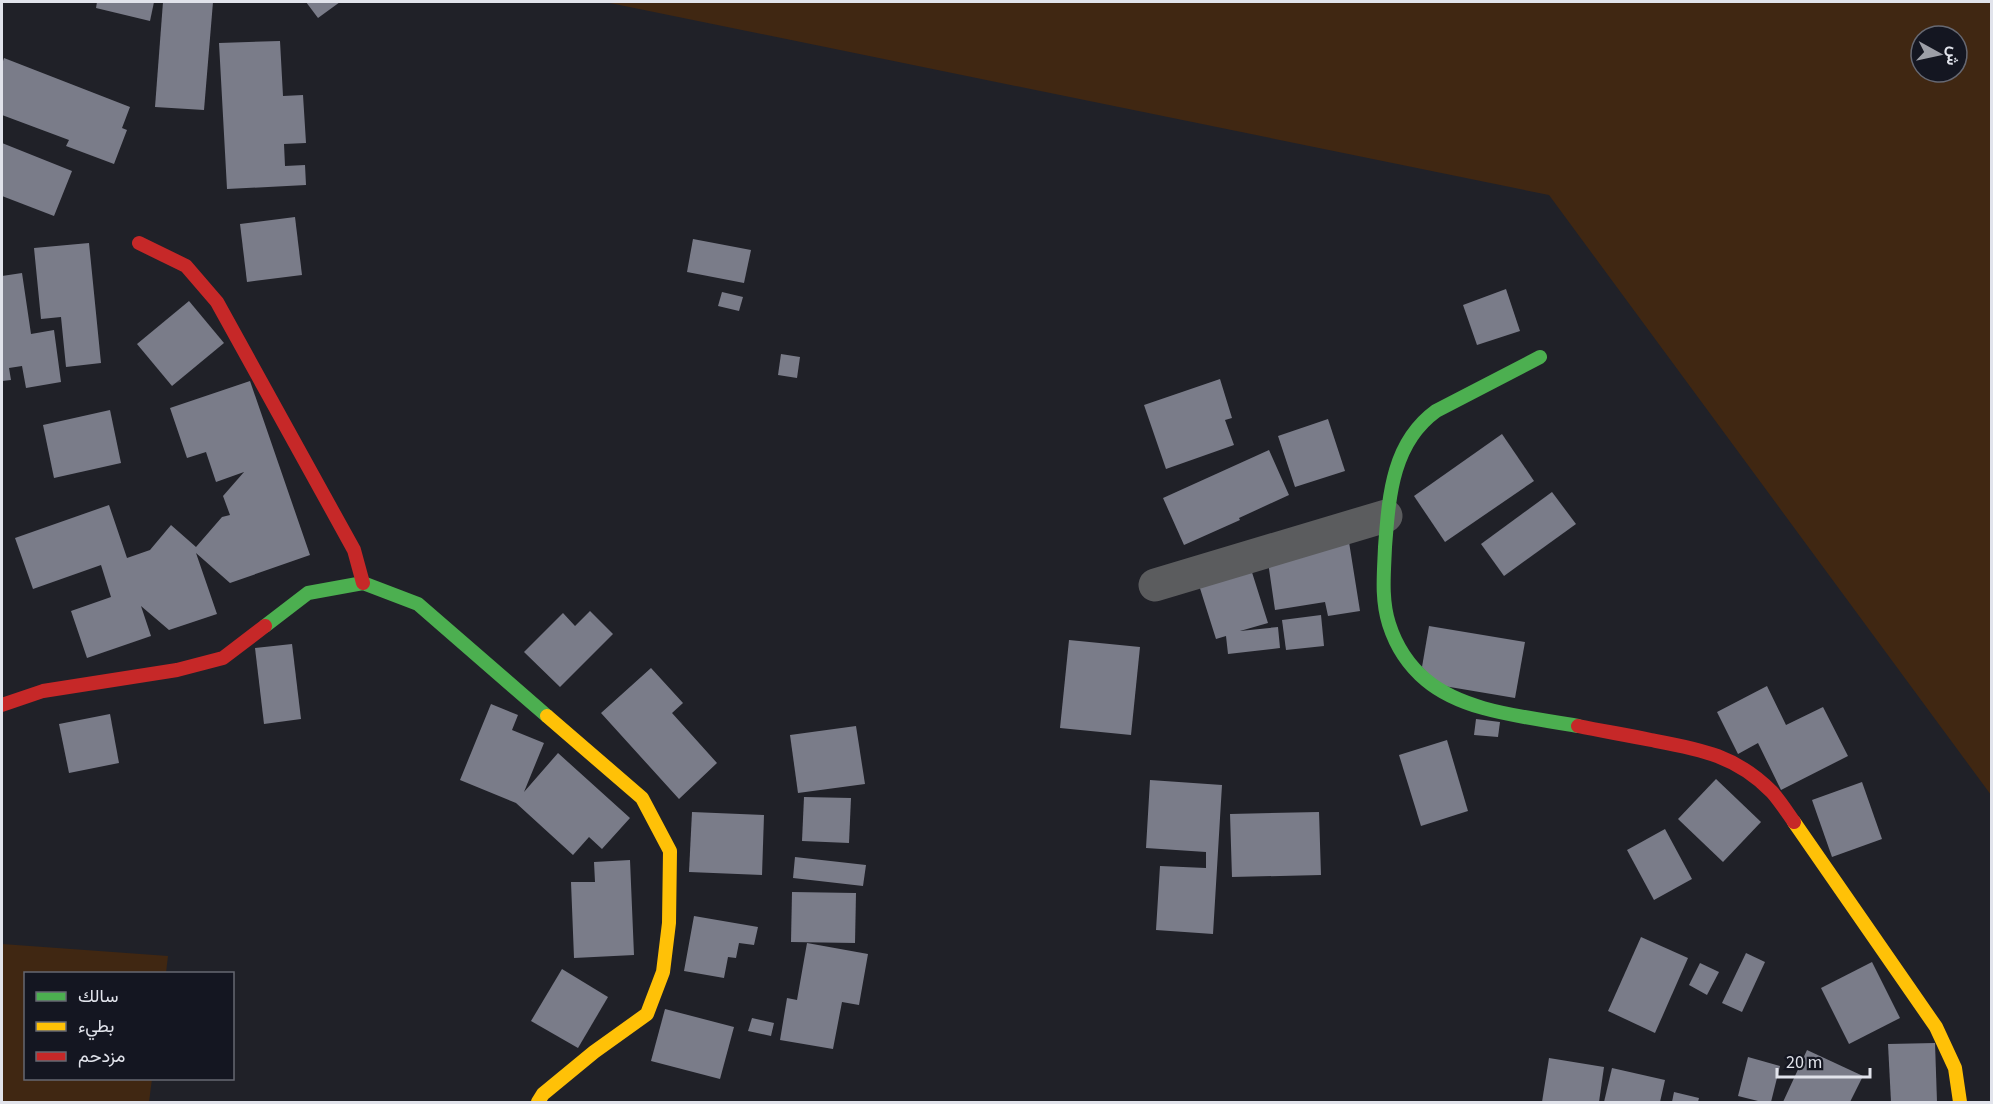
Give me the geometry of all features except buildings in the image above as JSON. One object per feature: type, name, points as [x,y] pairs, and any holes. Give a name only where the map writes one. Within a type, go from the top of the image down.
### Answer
[{"type":"street","points":[[139,243],[186,266],[217,302],[354,550],[363,583]]},
{"type":"street","points":[[1540,357],[1432,414],[1416,428],[1404,446],[1396,466],[1386,516],[1384,601],[1388,622],[1396,642],[1407,661],[1422,677],[1438,691],[1458,701],[1478,707],[1704,750],[1724,757],[1760,779],[1774,794],[1930,1017],[1955,1066],[1960,1102]]},
{"type":"street","points":[[1155,585],[1386,516]]},
{"type":"street","points":[[2,705],[43,691],[177,670],[223,658],[308,593],[363,583],[418,604],[642,798],[670,851],[669,923],[663,972],[647,1014],[594,1052],[543,1094],[538,1102]]},
{"type":"shaded area","points":[[605,2],[1991,2],[1991,795],[1549,195]]},
{"type":"shaded area","points":[[2,944],[168,956],[166,972],[24,972],[24,1080],[152,1080],[149,1102],[2,1102]]},
{"type":"traffic: fast","points":[[1540,357],[1436,411],[1421,424],[1410,439],[1396,472],[1388,509],[1384,586],[1386,615],[1403,655],[1426,680],[1442,691],[1479,707],[1578,726]]},
{"type":"traffic: fast","points":[[265,626],[308,593],[363,583],[418,604],[547,716]]},
{"type":"traffic: slow","points":[[538,1102],[543,1094],[594,1052],[647,1014],[663,972],[669,923],[670,851],[642,798],[547,716]]},
{"type":"traffic: slow","points":[[1794,822],[1936,1027],[1955,1068],[1960,1102]]},
{"type":"traffic: jam","points":[[139,243],[186,266],[217,302],[354,550],[363,583]]},
{"type":"traffic: jam","points":[[2,705],[43,691],[177,670],[223,658],[265,626]]},
{"type":"traffic: jam","points":[[1578,726],[1685,747],[1731,762],[1745,770],[1772,792],[1794,822]]}]
